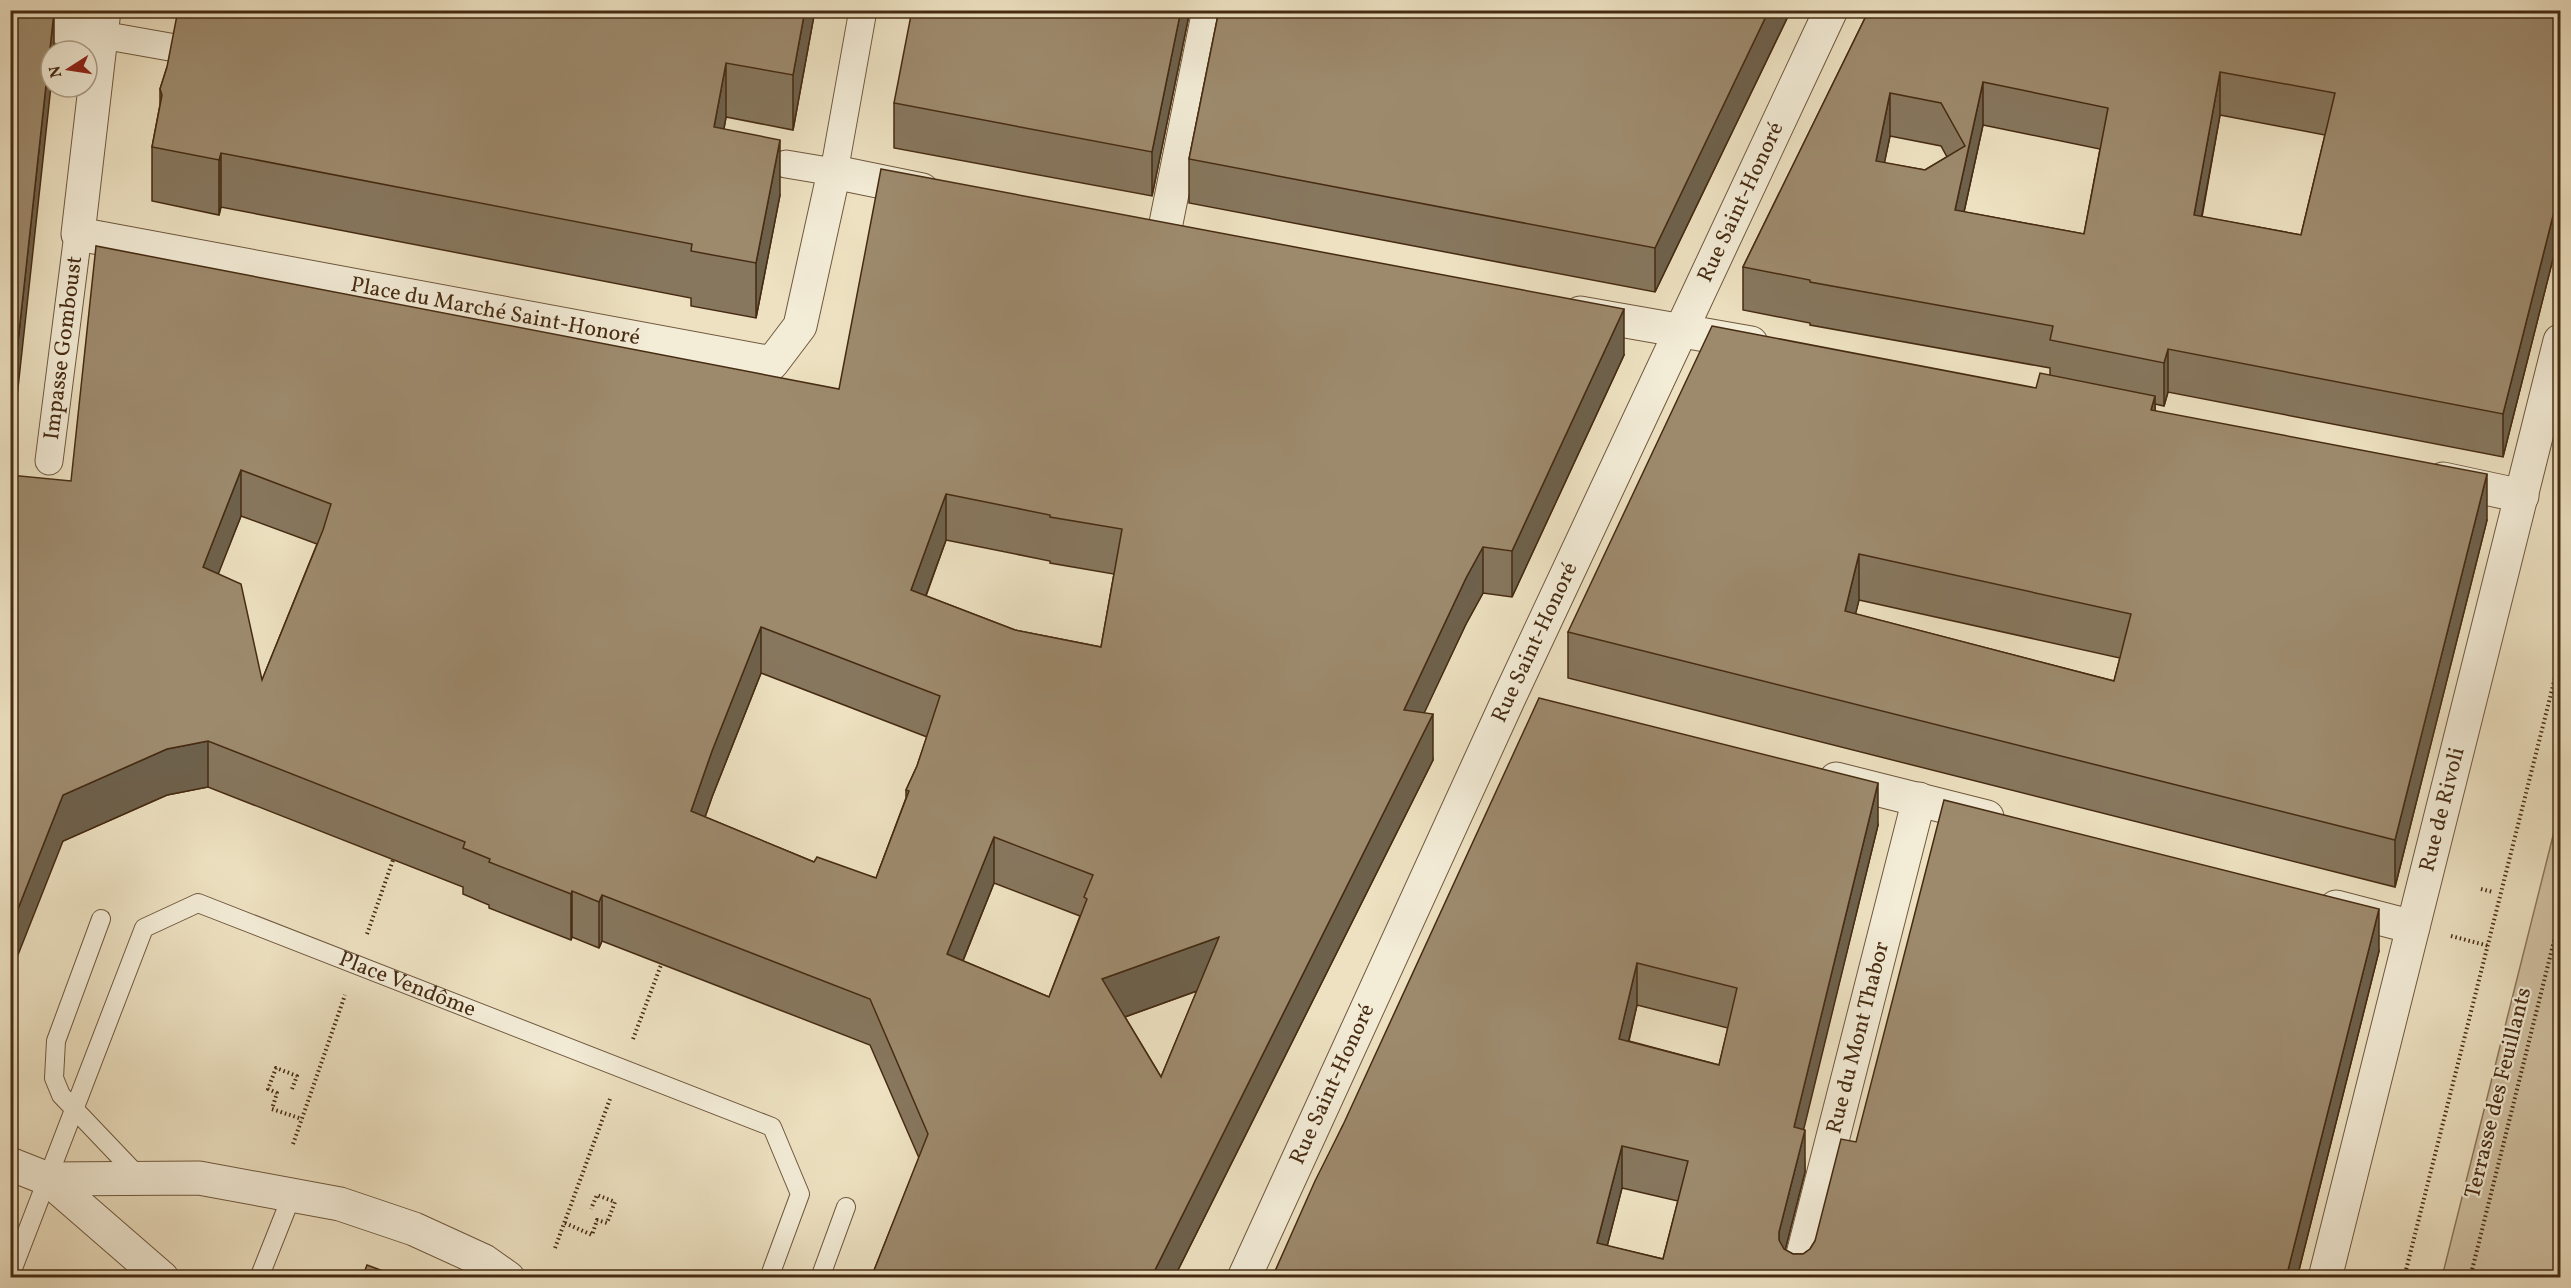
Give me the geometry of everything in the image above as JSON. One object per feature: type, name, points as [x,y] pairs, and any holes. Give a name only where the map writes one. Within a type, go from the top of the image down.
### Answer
[{"type":"street","name":"Place du Marché Saint-Honoré","points":[[78,234],[772,363],[800,326],[834,172],[863,10]]},
{"type":"street","points":[[1129,227],[1176,236],[1209,10]]},
{"type":"street","name":"Rue Saint-Honoré","points":[[1244,1278],[1523,701],[1681,332],[1832,10]]},
{"type":"street","points":[[10,17],[103,22],[181,50]]},
{"type":"street","points":[[78,234],[103,22]]},
{"type":"street","points":[[786,164],[956,196]]},
{"type":"street","name":"Impasse Gomboust","points":[[49,461],[78,234]]},
{"type":"street","points":[[1553,307],[1777,349]]},
{"type":"street","name":"Rue de Rivoli","points":[[2325,1278],[2560,341]]},
{"type":"street","points":[[2419,474],[2522,495]]},
{"type":"street","points":[[1806,771],[2010,823]]},
{"type":"street","name":"Rue du Mont Thabor","points":[[1797,1278],[1918,799]]},
{"type":"street","points":[[2309,900],[2413,927]]},
{"type":"street","points":[[10,1164],[48,1179],[162,1278]]},
{"type":"street","points":[[48,1179],[199,1178],[340,1204],[414,1229],[484,1261],[508,1278]]},
{"type":"lane","name":"Place Vendôme","points":[[10,1276],[144,928],[198,903],[772,1127],[800,1194],[768,1278]]},
{"type":"lane","points":[[101,919],[56,1041],[54,1078],[61,1095],[141,1179]]},
{"type":"lane","points":[[259,1278],[292,1195]]},
{"type":"lane","points":[[820,1278],[846,1207]]},
{"type":"path","points":[[2404,1278],[2560,658]]},
{"type":"path","points":[[292,1144],[393,860]]},
{"type":"path","points":[[2481,889],[2493,892]]},
{"type":"path","name":"Terrasse des Feuillants","points":[[2470,1278],[2560,917]]},
{"type":"path","points":[[555,1248],[661,964]]},
{"type":"path","points":[[292,1089],[297,1076],[276,1068],[268,1089],[277,1093],[272,1109],[302,1119]]},
{"type":"path","points":[[565,1223],[592,1235],[597,1220],[608,1223],[615,1202],[597,1195],[591,1209]]},
{"type":"shaded area","points":[[2560,808],[2560,1277],[2442,1277]]},
{"type":"building","points":[[10,10],[47,10],[54,12],[51,39],[39,39],[39,99],[45,99],[10,415]]},
{"type":"building","points":[[178,10],[805,10],[793,75],[726,63],[714,127],[780,140],[756,263],[691,251],[692,244],[221,153],[219,160],[152,147],[162,95],[160,89],[167,67]]},
{"type":"building","points":[[912,10],[1181,10],[1152,152],[894,103]]},
{"type":"building","points":[[1219,10],[1769,10],[1655,248],[1189,159]]},
{"type":"building","points":[[1869,10],[2560,10],[2560,188],[2503,414],[2168,349],[2164,363],[2050,340],[2053,326],[1810,282],[1810,280],[1743,267]],"holes":[[[2220,72],[2335,93],[2301,235],[2194,215]],[[1983,82],[2108,108],[2084,234],[1955,210]],[[1890,93],[1941,103],[1965,146],[1925,170],[1876,161]]]},
{"type":"building","points":[[881,169],[1624,309],[1512,551],[1483,547],[1466,578],[1404,710],[1433,714],[1151,1278],[871,1278],[928,1134],[870,999],[602,895],[599,902],[572,891],[571,894],[489,862],[490,859],[463,848],[465,842],[208,741],[167,749],[63,795],[10,929],[10,475],[71,481],[96,246],[839,389]],"holes":[[[241,470],[331,504],[323,530],[262,680],[241,584],[203,567]],[[946,494],[1050,515],[1050,517],[1122,529],[1101,647],[1015,630],[911,590]],[[761,627],[940,696],[917,766],[906,790],[909,791],[876,878],[817,857],[814,862],[691,811]],[[994,837],[1093,875],[1084,897],[1087,899],[1049,997],[947,954]],[[1219,937],[1161,1077],[1102,979]]]},
{"type":"building","points":[[1712,326],[2036,388],[2040,373],[2155,396],[2151,410],[2487,474],[2395,840],[1568,632]],"holes":[[[1859,554],[2131,614],[2114,681],[1845,611]]]},
{"type":"building","points":[[1539,698],[1878,783],[1794,1127],[1805,1130],[1779,1232],[1779,1240],[1784,1249],[1793,1254],[1803,1254],[1815,1241],[1841,1139],[1856,1142],[1944,800],[2379,909],[2286,1278],[1272,1278],[1315,1181],[1343,1125]],"holes":[[[1637,963],[1737,988],[1719,1065],[1619,1039]],[[1622,1146],[1688,1161],[1663,1259],[1597,1243]]]},
{"type":"building","points":[[367,1265],[402,1278],[362,1278]]}]
